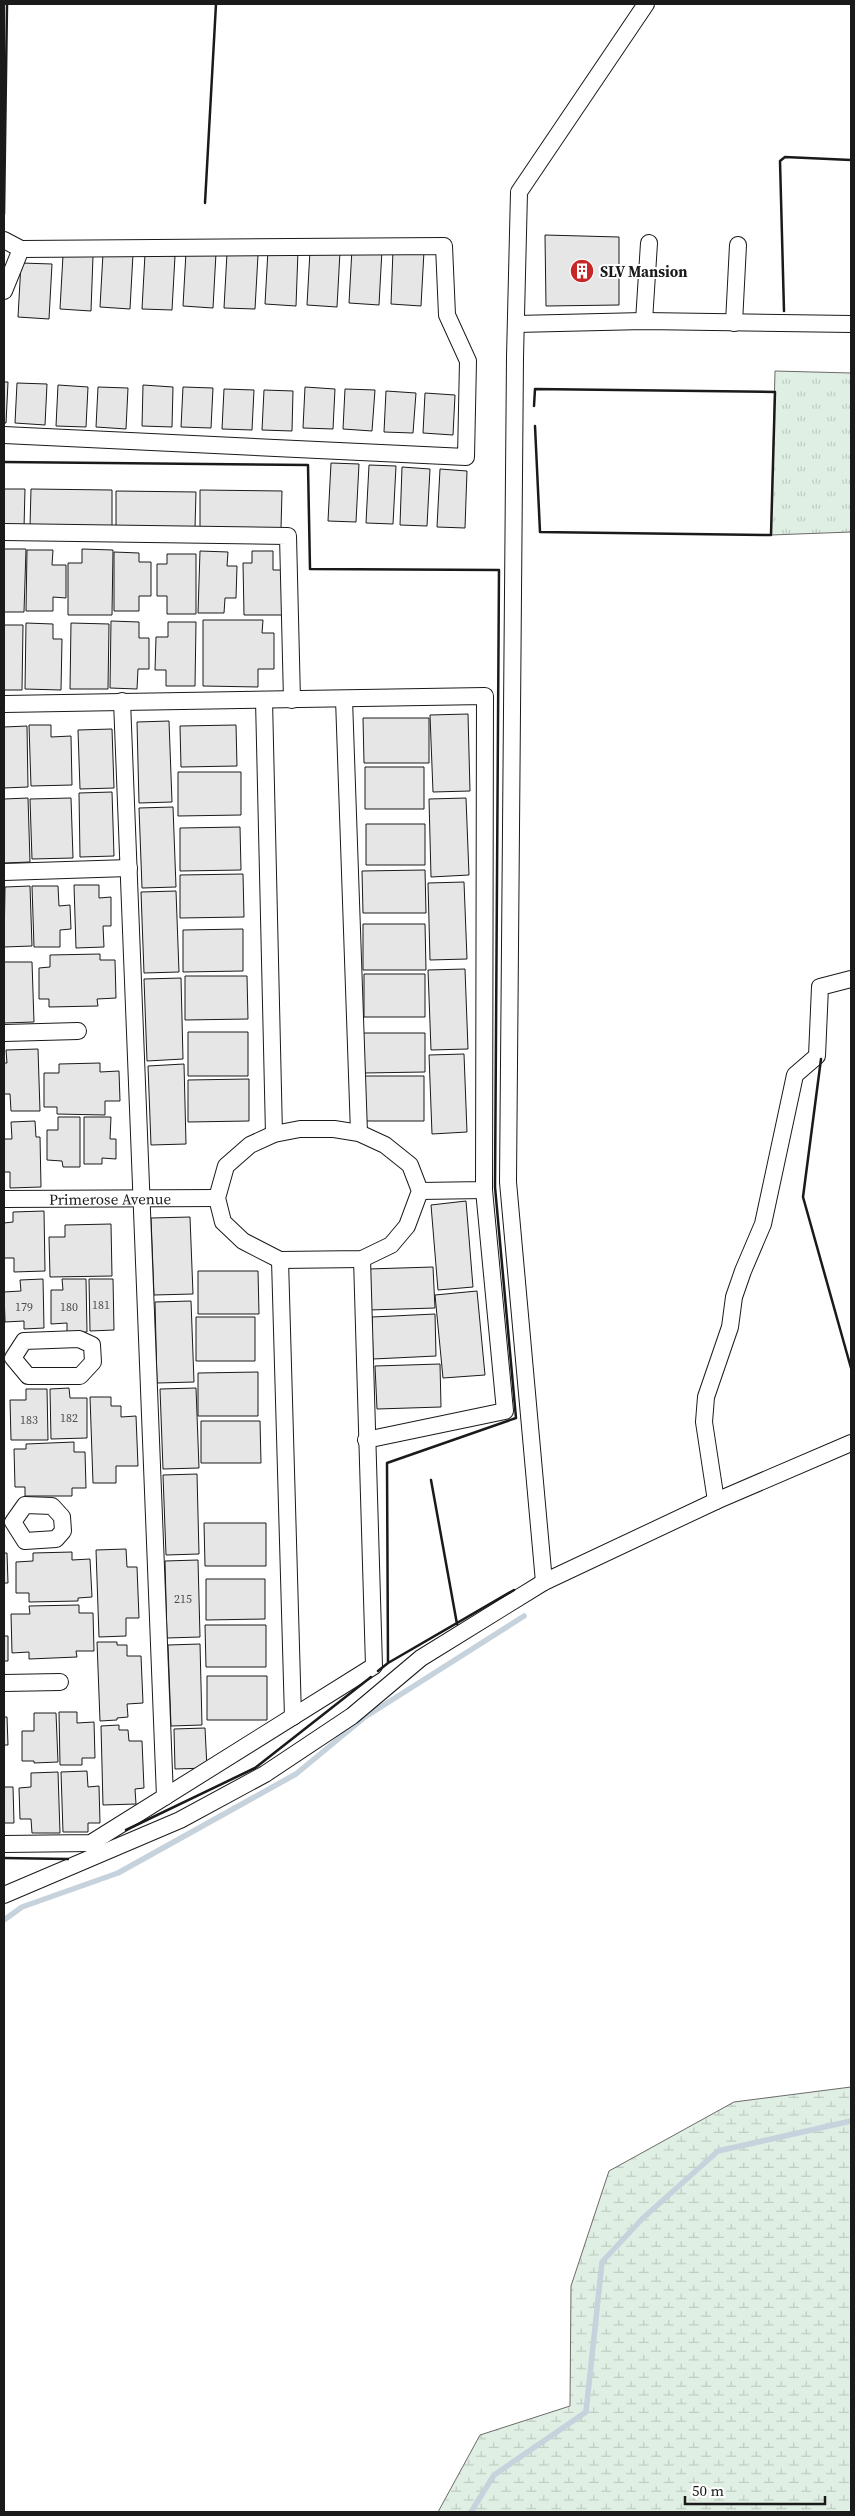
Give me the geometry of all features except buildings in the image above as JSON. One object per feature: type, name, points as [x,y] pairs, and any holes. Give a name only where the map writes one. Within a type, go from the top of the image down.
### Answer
[{"type":"street","points":[[544,1582],[508,1182],[516,324],[520,192],[646,4]]},
{"type":"street","points":[[4,240],[21,249],[444,246],[447,315],[468,361],[466,457],[4,435]]},
{"type":"street","points":[[644,321],[649,243]]},
{"type":"street","points":[[734,323],[738,245]]},
{"type":"street","points":[[4,291],[21,249]]},
{"type":"street","points":[[516,324],[644,321],[851,324]]},
{"type":"street","points":[[4,532],[288,536],[292,700]]},
{"type":"street","points":[[4,704],[485,696],[484,1190],[504,1411],[366,1440]]},
{"type":"street","points":[[344,699],[358,1134]]},
{"type":"street","points":[[264,700],[274,1134]]},
{"type":"street","points":[[122,701],[165,1797]]},
{"type":"street","points":[[4,872],[129,868]]},
{"type":"street","points":[[716,1501],[704,1422],[706,1397],[730,1327],[734,1297],[763,1224],[794,1075],[817,1056],[820,987],[851,979]]},
{"type":"street","points":[[4,1033],[78,1031]]},
{"type":"street","points":[[300,1129],[334,1129],[358,1134],[385,1145],[410,1165],[420,1191],[407,1226],[391,1245],[362,1260],[280,1260],[243,1241],[223,1222],[216,1198],[226,1166],[250,1145],[274,1134],[300,1129]]},
{"type":"street","points":[[420,1191],[484,1190]]},
{"type":"street","name":"Primerose Avenue","points":[[4,1199],[216,1198]]},
{"type":"street","points":[[280,1260],[293,1717]]},
{"type":"street","points":[[4,1844],[91,1843],[374,1666],[362,1260]]},
{"type":"street","points":[[4,1895],[180,1820],[265,1774],[352,1716],[421,1658],[544,1582],[716,1501],[851,1443]]},
{"type":"street","points":[[4,1683],[60,1682]]},
{"type":"green space","points":[[775,371],[851,373],[851,532],[771,535]]},
{"type":"green space","points":[[851,2087],[851,2512],[438,2512],[480,2435],[570,2406],[571,2286],[609,2171],[734,2102]]},
{"type":"waterway","points":[[4,1920],[22,1907],[118,1873],[296,1774],[365,1717],[524,1616]]},
{"type":"waterway","points":[[471,2512],[494,2475],[586,2412],[602,2262],[642,2219],[718,2151],[851,2121]]},
{"type":"wall","points":[[4,214],[7,4]]},
{"type":"wall","points":[[205,203],[216,4]]},
{"type":"wall","points":[[784,311],[780,161],[785,157],[851,160]]},
{"type":"wall","points":[[534,406],[535,389],[775,392],[771,535],[540,532],[535,426]]},
{"type":"wall","points":[[4,462],[308,465],[310,569],[499,570],[495,1187],[516,1418],[387,1463],[388,1663],[378,1671]]},
{"type":"wall","points":[[821,1059],[803,1197],[851,1368]]},
{"type":"wall","points":[[431,1480],[457,1624]]},
{"type":"wall","points":[[388,1663],[514,1590]]},
{"type":"wall","points":[[126,1830],[255,1768],[371,1677]]},
{"type":"wall","points":[[4,1858],[68,1859]]},
{"type":"place","name":"SLV Mansion","points":[[582,271]]}]
